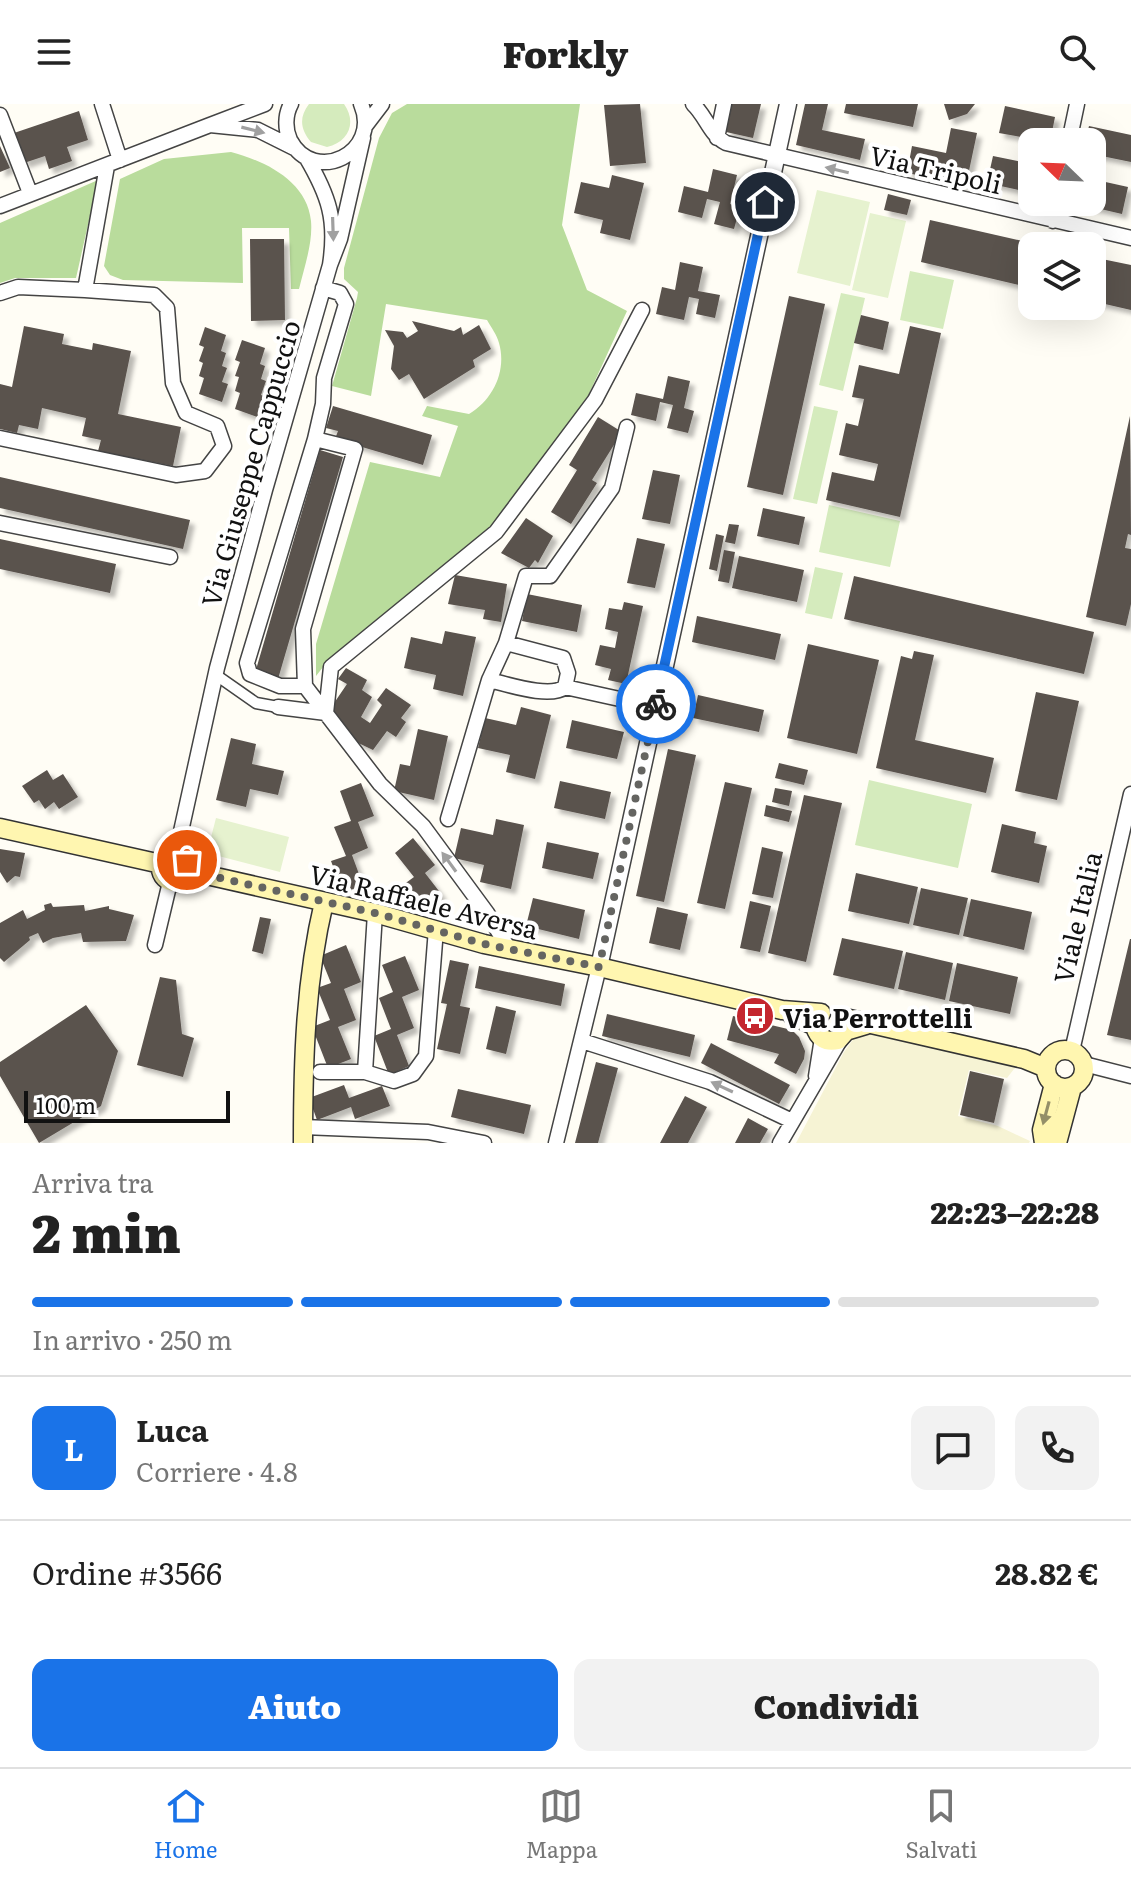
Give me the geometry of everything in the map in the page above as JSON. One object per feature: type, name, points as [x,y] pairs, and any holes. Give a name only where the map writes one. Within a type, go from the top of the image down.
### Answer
[{"type":"main road","points":[[0,828],[187,860],[189,871],[180,882],[170,882],[163,877],[169,859]]},
{"type":"main road","name":"Via Raffaele Aversa","points":[[189,871],[375,913],[509,949],[782,1010],[820,1026]]},
{"type":"main road","points":[[303,1135],[312,1072],[315,941],[324,902]]},
{"type":"main road","points":[[845,1028],[833,1010],[820,1026],[832,1041],[845,1028],[872,1023],[1024,1059],[1057,1080],[1083,1076],[1078,1058],[1056,1052],[1049,1059],[1057,1080],[1057,1143]]},
{"type":"main road","points":[[1044,1143],[1042,1130],[1057,1080]]},
{"type":"street","points":[[85,290],[114,163],[102,104]]},
{"type":"street","points":[[0,206],[265,104]]},
{"type":"street","name":"Via Giuseppe Cappuccio","points":[[291,104],[286,124],[289,137],[331,207],[334,238],[330,265]]},
{"type":"street","points":[[361,104],[364,132]]},
{"type":"street","points":[[210,125],[258,130],[319,162],[332,162],[345,158],[355,149],[382,104]]},
{"type":"street","points":[[694,105],[706,107],[712,104]]},
{"type":"street","points":[[717,138],[724,104]]},
{"type":"street","points":[[556,1143],[599,967],[788,104]]},
{"type":"street","points":[[1072,128],[1077,104]]},
{"type":"street","points":[[694,105],[717,138]]},
{"type":"street","points":[[0,115],[30,193]]},
{"type":"street","name":"Via Giuseppe Cappuccio","points":[[169,859],[265,490],[340,239],[364,132]]},
{"type":"street","name":"Via Tripoli","points":[[717,138],[726,143],[1131,238]]},
{"type":"street","points":[[1053,221],[1054,216]]},
{"type":"street","points":[[0,293],[18,287],[154,295],[167,308],[173,383],[186,413],[217,426],[224,446],[205,471],[176,475],[0,438]]},
{"type":"street","points":[[305,686],[280,686],[250,674],[247,663],[315,439],[323,404],[324,378],[346,304],[340,293],[323,288]]},
{"type":"street","points":[[326,713],[331,667],[496,532],[595,400],[642,310]]},
{"type":"street","points":[[448,819],[489,680],[506,643],[526,576],[550,576],[612,488],[627,427]]},
{"type":"street","points":[[315,439],[355,449],[303,629],[305,686],[380,784],[423,826],[487,913],[509,949]]},
{"type":"street","points":[[0,523],[170,557]]},
{"type":"street","points":[[489,680],[549,693],[565,687],[568,673],[563,658],[506,643]]},
{"type":"street","points":[[216,675],[248,699],[278,707],[314,709],[326,713]]},
{"type":"street","points":[[565,687],[656,707]]},
{"type":"street","name":"Viale Italia","points":[[1078,1058],[1131,794]]},
{"type":"street","points":[[155,945],[170,882]]},
{"type":"street","points":[[365,1072],[375,913]]},
{"type":"street","points":[[312,1072],[365,1072],[394,1081],[413,1074],[426,1056],[436,929]]},
{"type":"street","points":[[816,1081],[820,1026]]},
{"type":"street","points":[[780,1143],[845,1028]]},
{"type":"street","points":[[582,1041],[710,1082],[792,1121]]},
{"type":"street","points":[[1078,1058],[1131,1076]]},
{"type":"street","points":[[303,1135],[428,1132],[484,1143]]},
{"type":"shaded area","points":[[879,1032],[1022,1066],[1014,1069],[1007,1078],[969,1070],[958,1116],[998,1126],[1029,1143],[796,1143],[844,1052],[857,1034]]},
{"type":"green space","points":[[309,104],[344,104],[350,124],[341,141],[327,147],[311,142],[302,123]]},
{"type":"green space","points":[[407,104],[580,104],[562,225],[587,290],[627,311],[588,396],[493,527],[327,662],[316,676],[316,644],[370,462],[440,477],[458,426],[422,416],[427,406],[469,414],[491,393],[501,364],[498,340],[487,320],[386,304],[371,396],[332,386],[358,292],[344,279],[344,268],[379,138],[392,113]]},
{"type":"green space","points":[[231,152],[257,161],[282,175],[302,195],[308,207],[311,238],[299,289],[291,289],[289,228],[242,228],[243,283],[123,280],[110,275],[104,266],[120,179],[164,159]]},
{"type":"green space","points":[[98,180],[76,278],[15,278],[0,283],[0,223]]},
{"type":"green space","points":[[817,190],[870,202],[850,286],[797,273]]},
{"type":"green space","points":[[870,213],[906,221],[888,298],[852,290]]},
{"type":"green space","points":[[910,271],[954,280],[943,329],[900,320]]},
{"type":"green space","points":[[841,293],[865,298],[843,391],[819,385]]},
{"type":"green space","points":[[814,406],[838,411],[817,504],[793,499]]},
{"type":"green space","points":[[829,505],[900,521],[890,567],[819,552]]},
{"type":"green space","points":[[815,567],[843,573],[832,619],[805,613]]},
{"type":"green space","points":[[869,780],[972,804],[958,868],[855,845]]},
{"type":"green space","points":[[216,818],[289,837],[280,872],[207,853]]},
{"type":"building","points":[[640,104],[646,163],[610,166],[604,105]]},
{"type":"building","points":[[732,104],[761,104],[753,138],[726,132]]},
{"type":"building","points":[[805,104],[828,104],[822,130],[865,139],[860,160],[796,145]]},
{"type":"building","points":[[846,104],[918,104],[913,127],[844,113]]},
{"type":"building","points":[[944,104],[975,104],[967,114],[949,120]]},
{"type":"building","points":[[1005,106],[1055,117],[1053,128],[1018,128],[1018,136],[999,133]]},
{"type":"building","points":[[79,111],[88,140],[67,147],[72,161],[49,169],[45,156],[24,163],[14,133]]},
{"type":"building","points":[[951,128],[977,133],[966,185],[907,173],[912,146],[946,153]]},
{"type":"building","points":[[1106,130],[1131,135],[1131,162],[1106,157]]},
{"type":"building","points":[[0,146],[10,168],[0,172]]},
{"type":"building","points":[[993,156],[1018,161],[1018,190],[987,183]]},
{"type":"building","points":[[713,169],[737,175],[730,204],[740,207],[734,229],[714,224],[720,202],[707,199],[702,218],[678,212],[684,186],[708,192]]},
{"type":"building","points":[[612,175],[644,183],[630,240],[600,233],[603,220],[574,213],[581,182],[609,188]]},
{"type":"building","points":[[1106,182],[1128,187],[1122,214],[1106,210]]},
{"type":"building","points":[[888,194],[911,200],[907,215],[884,210]]},
{"type":"building","points":[[930,220],[1018,240],[1018,285],[921,262]]},
{"type":"building","points":[[250,239],[284,239],[285,320],[251,321]]},
{"type":"building","points":[[1106,260],[1131,265],[1131,310],[1106,304]]},
{"type":"building","points":[[680,262],[703,267],[698,291],[720,295],[715,318],[696,314],[699,299],[689,297],[684,320],[656,314],[662,287],[675,290]]},
{"type":"building","points":[[789,296],[825,304],[783,495],[747,487]]},
{"type":"building","points":[[861,315],[889,322],[883,350],[854,343]]},
{"type":"building","points":[[412,321],[454,331],[461,327],[463,335],[479,325],[491,349],[473,360],[475,367],[424,399],[409,374],[399,380],[391,369],[394,346],[385,330],[403,332],[407,338],[418,331]]},
{"type":"building","points":[[24,326],[64,334],[62,344],[92,350],[93,343],[131,351],[118,414],[181,427],[173,466],[98,451],[101,440],[82,436],[86,418],[42,408],[38,429],[19,425],[17,433],[0,429],[0,384],[12,387]]},
{"type":"building","points":[[910,326],[941,333],[900,517],[826,500],[832,472],[874,481],[878,464],[839,455],[846,423],[858,426],[864,399],[852,397],[859,365],[899,374]]},
{"type":"building","points":[[205,327],[226,335],[221,351],[226,353],[222,366],[227,368],[222,382],[228,384],[222,402],[199,394],[204,378],[199,376],[203,363],[199,361],[204,347],[199,345]]},
{"type":"building","points":[[242,340],[265,348],[260,364],[265,366],[261,379],[266,381],[261,395],[267,397],[260,418],[235,409],[240,393],[235,391],[239,377],[235,376],[240,362],[235,360]]},
{"type":"building","points":[[668,376],[690,381],[684,408],[694,411],[688,433],[667,428],[673,405],[660,402],[656,421],[631,415],[636,393],[663,399]]},
{"type":"building","points":[[333,406],[432,435],[423,465],[335,439],[338,431],[326,428]]},
{"type":"building","points":[[1130,416],[1131,535],[1128,534],[1125,548],[1131,549],[1131,604],[1126,626],[1086,617]]},
{"type":"building","points":[[598,417],[622,432],[592,480],[597,483],[571,524],[551,512],[577,470],[569,465]]},
{"type":"building","points":[[320,450],[343,457],[278,679],[255,673]]},
{"type":"building","points":[[653,470],[680,475],[670,524],[642,519]]},
{"type":"building","points":[[0,477],[190,520],[183,549],[0,508]]},
{"type":"building","points":[[763,508],[805,517],[799,545],[757,536]]},
{"type":"building","points":[[526,518],[553,536],[538,563],[535,560],[529,568],[501,553]]},
{"type":"building","points":[[729,524],[739,525],[735,544],[725,542]]},
{"type":"building","points":[[716,534],[724,536],[717,571],[709,569]]},
{"type":"building","points":[[637,538],[665,544],[655,588],[627,583]]},
{"type":"building","points":[[0,539],[116,564],[110,593],[0,569]]},
{"type":"building","points":[[724,550],[735,552],[729,583],[718,581]]},
{"type":"building","points":[[739,556],[804,570],[797,602],[732,588]]},
{"type":"building","points":[[455,575],[507,584],[501,622],[483,619],[485,610],[448,604]]},
{"type":"building","points":[[854,576],[1094,632],[1084,674],[844,619]]},
{"type":"building","points":[[527,594],[582,605],[577,632],[522,621]]},
{"type":"building","points":[[624,602],[643,606],[626,684],[608,680],[611,669],[595,665],[600,645],[615,648],[618,632],[605,629],[609,608],[622,610]]},
{"type":"building","points":[[697,616],[781,634],[775,660],[692,642]]},
{"type":"building","points":[[445,631],[476,637],[463,696],[433,689],[436,675],[404,668],[411,637],[442,644]]},
{"type":"building","points":[[808,644],[879,660],[857,754],[787,738]]},
{"type":"building","points":[[914,651],[934,655],[915,740],[994,758],[986,793],[876,768],[901,656],[912,659]]},
{"type":"building","points":[[346,668],[367,680],[362,690],[372,697],[361,717],[370,723],[382,705],[377,700],[386,688],[411,705],[401,718],[406,722],[396,737],[387,731],[373,750],[350,739],[330,709],[347,684],[338,679]]},
{"type":"building","points":[[1036,692],[1079,701],[1057,800],[1015,791]]},
{"type":"building","points":[[698,695],[764,710],[759,732],[693,718]]},
{"type":"building","points":[[521,707],[551,715],[535,779],[506,772],[510,755],[478,748],[485,718],[516,725]]},
{"type":"building","points":[[572,720],[624,732],[617,759],[566,748]]},
{"type":"building","points":[[418,729],[448,736],[434,800],[394,791],[400,764],[410,766]]},
{"type":"building","points":[[231,738],[256,744],[252,764],[284,771],[278,795],[250,789],[246,807],[216,800]]},
{"type":"building","points":[[668,749],[696,755],[664,902],[636,896]]},
{"type":"building","points":[[779,763],[808,770],[804,785],[775,778]]},
{"type":"building","points":[[47,770],[53,780],[63,774],[78,797],[59,809],[54,802],[45,809],[39,800],[34,803],[22,786]]},
{"type":"building","points":[[560,781],[611,792],[605,819],[554,808]]},
{"type":"building","points":[[725,782],[752,788],[725,909],[697,903]]},
{"type":"building","points":[[361,783],[374,816],[358,822],[368,848],[352,855],[363,885],[343,893],[331,861],[346,856],[334,827],[351,821],[340,791]]},
{"type":"building","points":[[775,788],[792,791],[789,806],[772,802]]},
{"type":"building","points":[[804,795],[842,803],[806,962],[768,953]]},
{"type":"building","points":[[766,805],[792,811],[789,822],[764,816]]},
{"type":"building","points":[[496,819],[524,825],[511,889],[480,882],[484,865],[454,858],[461,828],[493,835]]},
{"type":"building","points":[[1002,824],[1036,832],[1034,843],[1047,846],[1039,883],[991,872]]},
{"type":"building","points":[[413,838],[435,865],[425,873],[442,895],[423,910],[403,885],[414,877],[395,853]]},
{"type":"building","points":[[547,842],[599,853],[593,879],[542,868]]},
{"type":"building","points":[[762,847],[783,852],[773,898],[752,894]]},
{"type":"building","points":[[0,849],[25,853],[20,877],[15,876],[7,883],[0,872]]},
{"type":"building","points":[[856,873],[918,887],[909,924],[848,911]]},
{"type":"building","points":[[921,888],[968,898],[959,935],[913,925]]},
{"type":"building","points":[[533,898],[585,910],[579,939],[526,926]]},
{"type":"building","points":[[971,899],[1032,912],[1024,950],[963,936]]},
{"type":"building","points":[[750,901],[771,906],[760,952],[740,948]]},
{"type":"building","points":[[51,903],[53,907],[84,905],[85,911],[109,906],[109,909],[134,915],[126,941],[83,942],[81,933],[43,943],[38,933],[29,937],[30,940],[4,962],[0,958],[0,923],[23,910],[27,919],[45,910],[44,905]]},
{"type":"building","points":[[657,907],[688,914],[680,950],[649,943]]},
{"type":"building","points":[[260,917],[271,919],[263,954],[252,951]]},
{"type":"building","points":[[842,938],[903,951],[894,989],[833,975]]},
{"type":"building","points":[[1131,939],[1131,1040],[1107,1035]]},
{"type":"building","points":[[346,945],[361,982],[344,989],[356,1020],[338,1027],[351,1059],[328,1068],[312,1027],[330,1020],[317,988],[331,983],[320,956]]},
{"type":"building","points":[[906,952],[953,963],[945,1000],[898,989]]},
{"type":"building","points":[[405,956],[419,990],[402,997],[414,1028],[397,1035],[409,1066],[389,1075],[374,1036],[391,1029],[379,998],[393,992],[382,965]]},
{"type":"building","points":[[450,960],[469,964],[460,1006],[470,1008],[460,1054],[437,1049],[447,1004],[441,1003]]},
{"type":"building","points":[[957,963],[1018,977],[1010,1014],[949,1001]]},
{"type":"building","points":[[479,966],[565,984],[561,1006],[475,988]]},
{"type":"building","points":[[160,977],[176,980],[182,1034],[194,1038],[183,1077],[137,1065]]},
{"type":"building","points":[[86,1005],[118,1051],[101,1106],[39,1143],[0,1076],[0,1062]]},
{"type":"building","points":[[496,1006],[516,1011],[506,1054],[486,1049]]},
{"type":"building","points":[[607,1014],[695,1035],[690,1057],[602,1036]]},
{"type":"building","points":[[733,1016],[792,1030],[805,1051],[796,1074],[774,1063],[779,1054],[727,1040]]},
{"type":"building","points":[[711,1043],[790,1085],[779,1104],[701,1063]]},
{"type":"building","points":[[596,1062],[618,1068],[598,1143],[575,1143]]},
{"type":"building","points":[[970,1071],[1004,1079],[994,1123],[960,1115]]},
{"type":"building","points":[[344,1085],[349,1098],[382,1086],[390,1106],[355,1119],[351,1107],[317,1120],[309,1098]]},
{"type":"building","points":[[458,1089],[531,1105],[524,1134],[451,1117]]},
{"type":"building","points":[[685,1096],[707,1107],[688,1143],[660,1143]]},
{"type":"building","points":[[748,1118],[768,1129],[760,1143],[735,1143]]},
{"type":"way so far","points":[[187,860],[189,871],[375,913],[484,944],[599,967],[656,704]]},
{"type":"place","name":"Via Perrottelli","points":[[755,1016]]},
{"type":"route","points":[[656,704],[765,202]]}]
